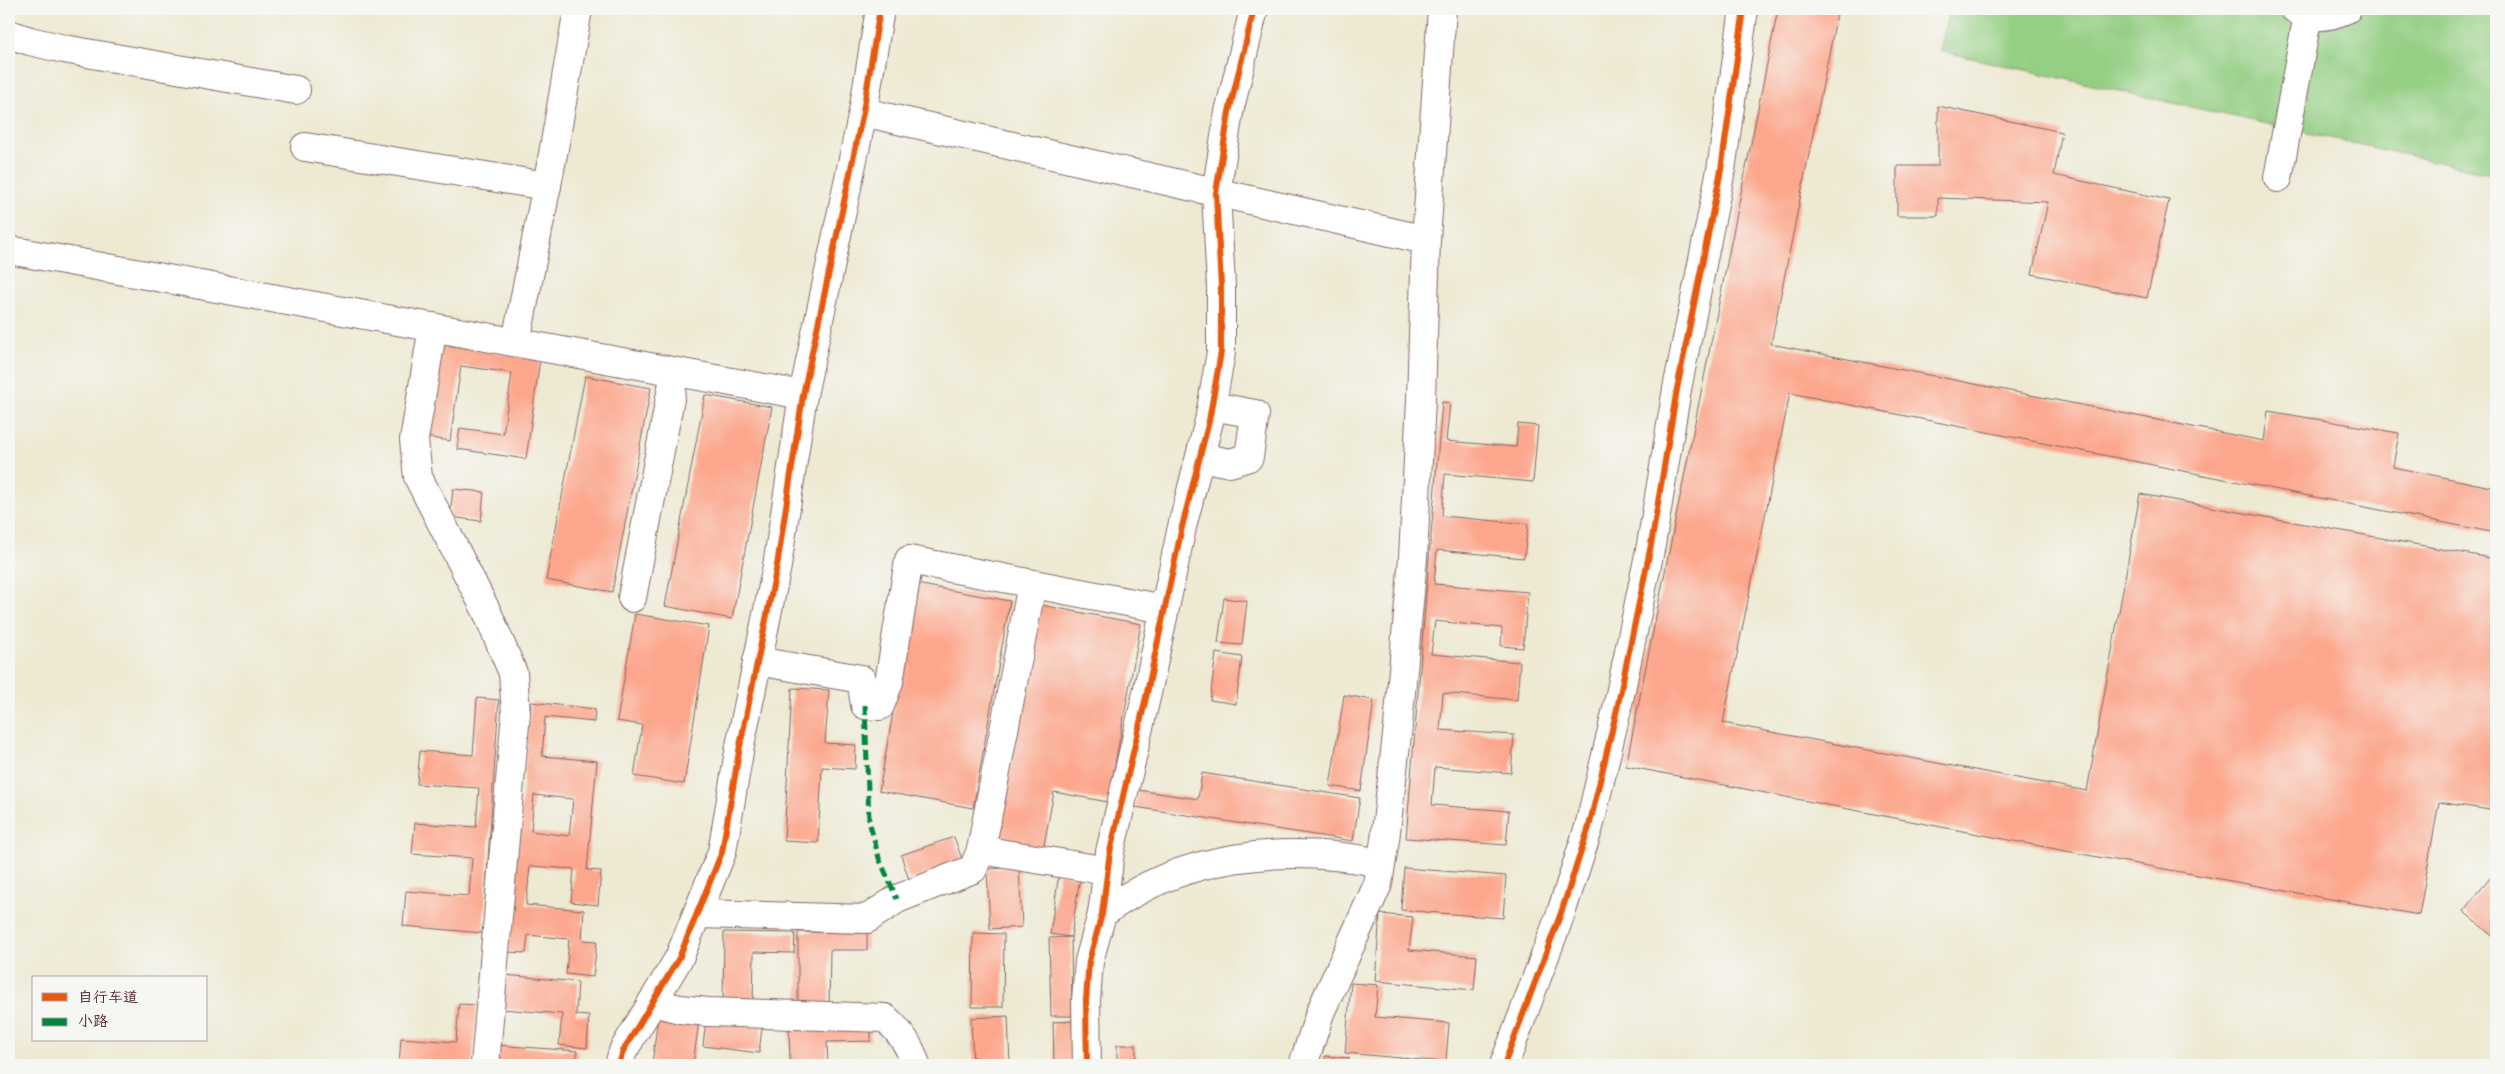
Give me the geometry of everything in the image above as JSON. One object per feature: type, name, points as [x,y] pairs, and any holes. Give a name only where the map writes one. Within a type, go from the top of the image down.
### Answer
[{"type":"street","points":[[516,342],[547,186],[578,9]]},
{"type":"street","points":[[619,1065],[624,1051],[679,958],[699,914],[722,852],[757,661],[777,566],[803,395],[863,112],[880,9]]},
{"type":"street","points":[[1088,1065],[1086,1000],[1089,961],[1102,914],[1108,871],[1182,527],[1212,406],[1221,352],[1221,286],[1216,193],[1229,112],[1254,9]]},
{"type":"street","points":[[1303,1065],[1320,1013],[1378,884],[1382,863],[1398,726],[1413,558],[1426,240],[1442,9]]},
{"type":"street","points":[[1504,1065],[1561,913],[1589,827],[1617,709],[1651,545],[1677,389],[1722,170],[1744,9]]},
{"type":"street","points":[[2278,178],[2301,12],[2317,16],[2333,15],[2347,9]]},
{"type":"street","points":[[9,34],[30,42],[64,49],[296,90]]},
{"type":"street","points":[[863,112],[1426,240]]},
{"type":"street","points":[[305,147],[547,186]]},
{"type":"street","points":[[9,250],[803,395]]},
{"type":"street","points":[[433,327],[414,440],[418,477],[486,612],[513,673],[516,713],[484,1065]]},
{"type":"street","points":[[632,598],[675,372]]},
{"type":"street","points":[[1200,457],[1236,463],[1248,457],[1250,449],[1255,414],[1212,406]]},
{"type":"street","points":[[757,661],[861,679],[865,705],[880,706],[889,682],[910,560],[1164,609]]},
{"type":"street","points":[[699,914],[867,919],[897,899],[973,869],[981,850],[1032,584]]},
{"type":"street","points":[[981,850],[1108,871]]},
{"type":"street","points":[[1102,914],[1123,898],[1196,866],[1251,857],[1302,853],[1341,855],[1382,863]]},
{"type":"street","points":[[652,1002],[680,1009],[708,1012],[885,1018],[903,1036],[912,1051],[916,1065]]},
{"type":"green space","points":[[1949,9],[2496,9],[2496,175],[1940,51]]},
{"type":"building","points":[[1778,9],[1838,9],[1771,344],[2264,441],[2268,411],[2399,433],[2393,467],[2496,488],[2496,533],[1790,393],[1723,723],[2087,791],[2140,494],[2496,559],[2496,811],[2439,802],[2419,915],[2076,853],[1626,766]]},
{"type":"building","points":[[1938,106],[2062,132],[2054,175],[2169,200],[2147,298],[2032,274],[2048,202],[1938,198],[1938,216],[1897,216],[1897,166],[1938,166]]},
{"type":"building","points":[[439,344],[540,359],[526,459],[457,449],[460,428],[503,434],[512,373],[461,366],[450,441],[425,437]]},
{"type":"building","points":[[585,376],[651,388],[612,592],[546,580]]},
{"type":"building","points":[[705,395],[772,407],[732,619],[665,606]]},
{"type":"building","points":[[1442,402],[1450,403],[1446,441],[1516,447],[1518,424],[1538,426],[1533,482],[1445,474],[1442,516],[1528,524],[1524,558],[1437,550],[1434,584],[1528,592],[1523,648],[1501,646],[1502,628],[1435,621],[1431,654],[1520,662],[1517,700],[1443,693],[1440,730],[1514,735],[1511,773],[1435,767],[1432,805],[1509,811],[1506,845],[1406,838]]},
{"type":"building","points":[[453,489],[484,492],[481,521],[450,517]]},
{"type":"building","points":[[916,584],[1010,601],[973,808],[879,791]]},
{"type":"building","points":[[1224,598],[1247,601],[1242,645],[1218,643]]},
{"type":"building","points":[[1041,605],[1141,624],[1108,802],[1054,792],[1043,850],[997,841]]},
{"type":"building","points":[[635,614],[709,626],[684,784],[634,776],[642,725],[617,721]]},
{"type":"building","points":[[1216,653],[1242,657],[1236,704],[1210,700]]},
{"type":"building","points":[[792,688],[829,690],[825,743],[856,745],[855,769],[822,767],[818,843],[784,841]]},
{"type":"building","points":[[1344,695],[1374,700],[1361,791],[1330,786]]},
{"type":"building","points":[[477,698],[499,700],[483,933],[403,926],[406,891],[469,896],[472,858],[412,854],[415,823],[476,827],[479,788],[417,784],[420,751],[473,755]]},
{"type":"building","points":[[531,702],[595,709],[594,722],[545,717],[542,756],[597,761],[587,870],[601,871],[598,905],[571,902],[574,869],[530,866],[526,905],[584,910],[582,940],[597,941],[593,977],[566,974],[569,939],[528,935],[526,953],[508,952]],"holes":[[[534,795],[573,799],[569,836],[531,831]]]},
{"type":"building","points":[[1202,773],[1360,798],[1353,841],[1135,807],[1138,790],[1198,799]]},
{"type":"building","points":[[954,837],[963,862],[909,880],[901,855]]},
{"type":"building","points":[[1019,867],[1022,927],[990,929],[987,869]]},
{"type":"building","points":[[1404,868],[1506,876],[1503,918],[1401,910]]},
{"type":"building","points":[[2496,871],[2496,939],[2463,911]]},
{"type":"building","points":[[1059,874],[1080,877],[1071,937],[1050,934]]},
{"type":"building","points":[[1380,914],[1413,917],[1409,950],[1477,956],[1474,990],[1375,981]]},
{"type":"building","points":[[724,932],[795,933],[794,953],[754,952],[753,1004],[723,1004]]},
{"type":"building","points":[[798,932],[867,933],[867,950],[830,950],[829,1006],[798,1005]]},
{"type":"building","points":[[973,933],[1004,934],[1003,1007],[972,1007]]},
{"type":"building","points":[[1071,937],[1072,1016],[1051,1016],[1049,938]]},
{"type":"building","points":[[505,975],[578,982],[576,1015],[589,1016],[587,1048],[559,1045],[562,1014],[502,1009]]},
{"type":"building","points":[[1351,983],[1378,985],[1375,1017],[1449,1023],[1446,1062],[1345,1053]]},
{"type":"building","points":[[459,1004],[477,1005],[472,1065],[399,1065],[401,1038],[456,1042]]},
{"type":"building","points":[[658,1016],[699,1021],[693,1065],[652,1065]]},
{"type":"building","points":[[1008,1016],[1010,1065],[973,1065],[971,1018]]},
{"type":"building","points":[[706,1020],[762,1027],[759,1053],[703,1046]]},
{"type":"building","points":[[1072,1021],[1074,1065],[1054,1065],[1053,1022]]},
{"type":"building","points":[[871,1023],[871,1041],[827,1042],[828,1065],[790,1065],[789,1025]]},
{"type":"building","points":[[496,1045],[577,1051],[577,1065],[495,1065]]},
{"type":"building","points":[[1117,1045],[1136,1045],[1136,1065],[1117,1065]]},
{"type":"building","points":[[1325,1056],[1349,1058],[1349,1065],[1324,1065]]},
{"type":"marked path","points":[[865,705],[869,821],[879,858],[897,899]]},
{"type":"cycle path","points":[[619,1065],[623,1051],[679,958],[722,852],[740,746],[777,566],[803,395],[863,112],[880,9]]},
{"type":"cycle path","points":[[1087,1065],[1086,1000],[1089,961],[1102,914],[1110,852],[1147,693],[1182,527],[1209,421],[1221,352],[1221,286],[1216,193],[1229,112],[1254,9]]},
{"type":"cycle path","points":[[1504,1065],[1561,913],[1589,827],[1617,709],[1651,545],[1677,389],[1721,170],[1744,9]]}]
